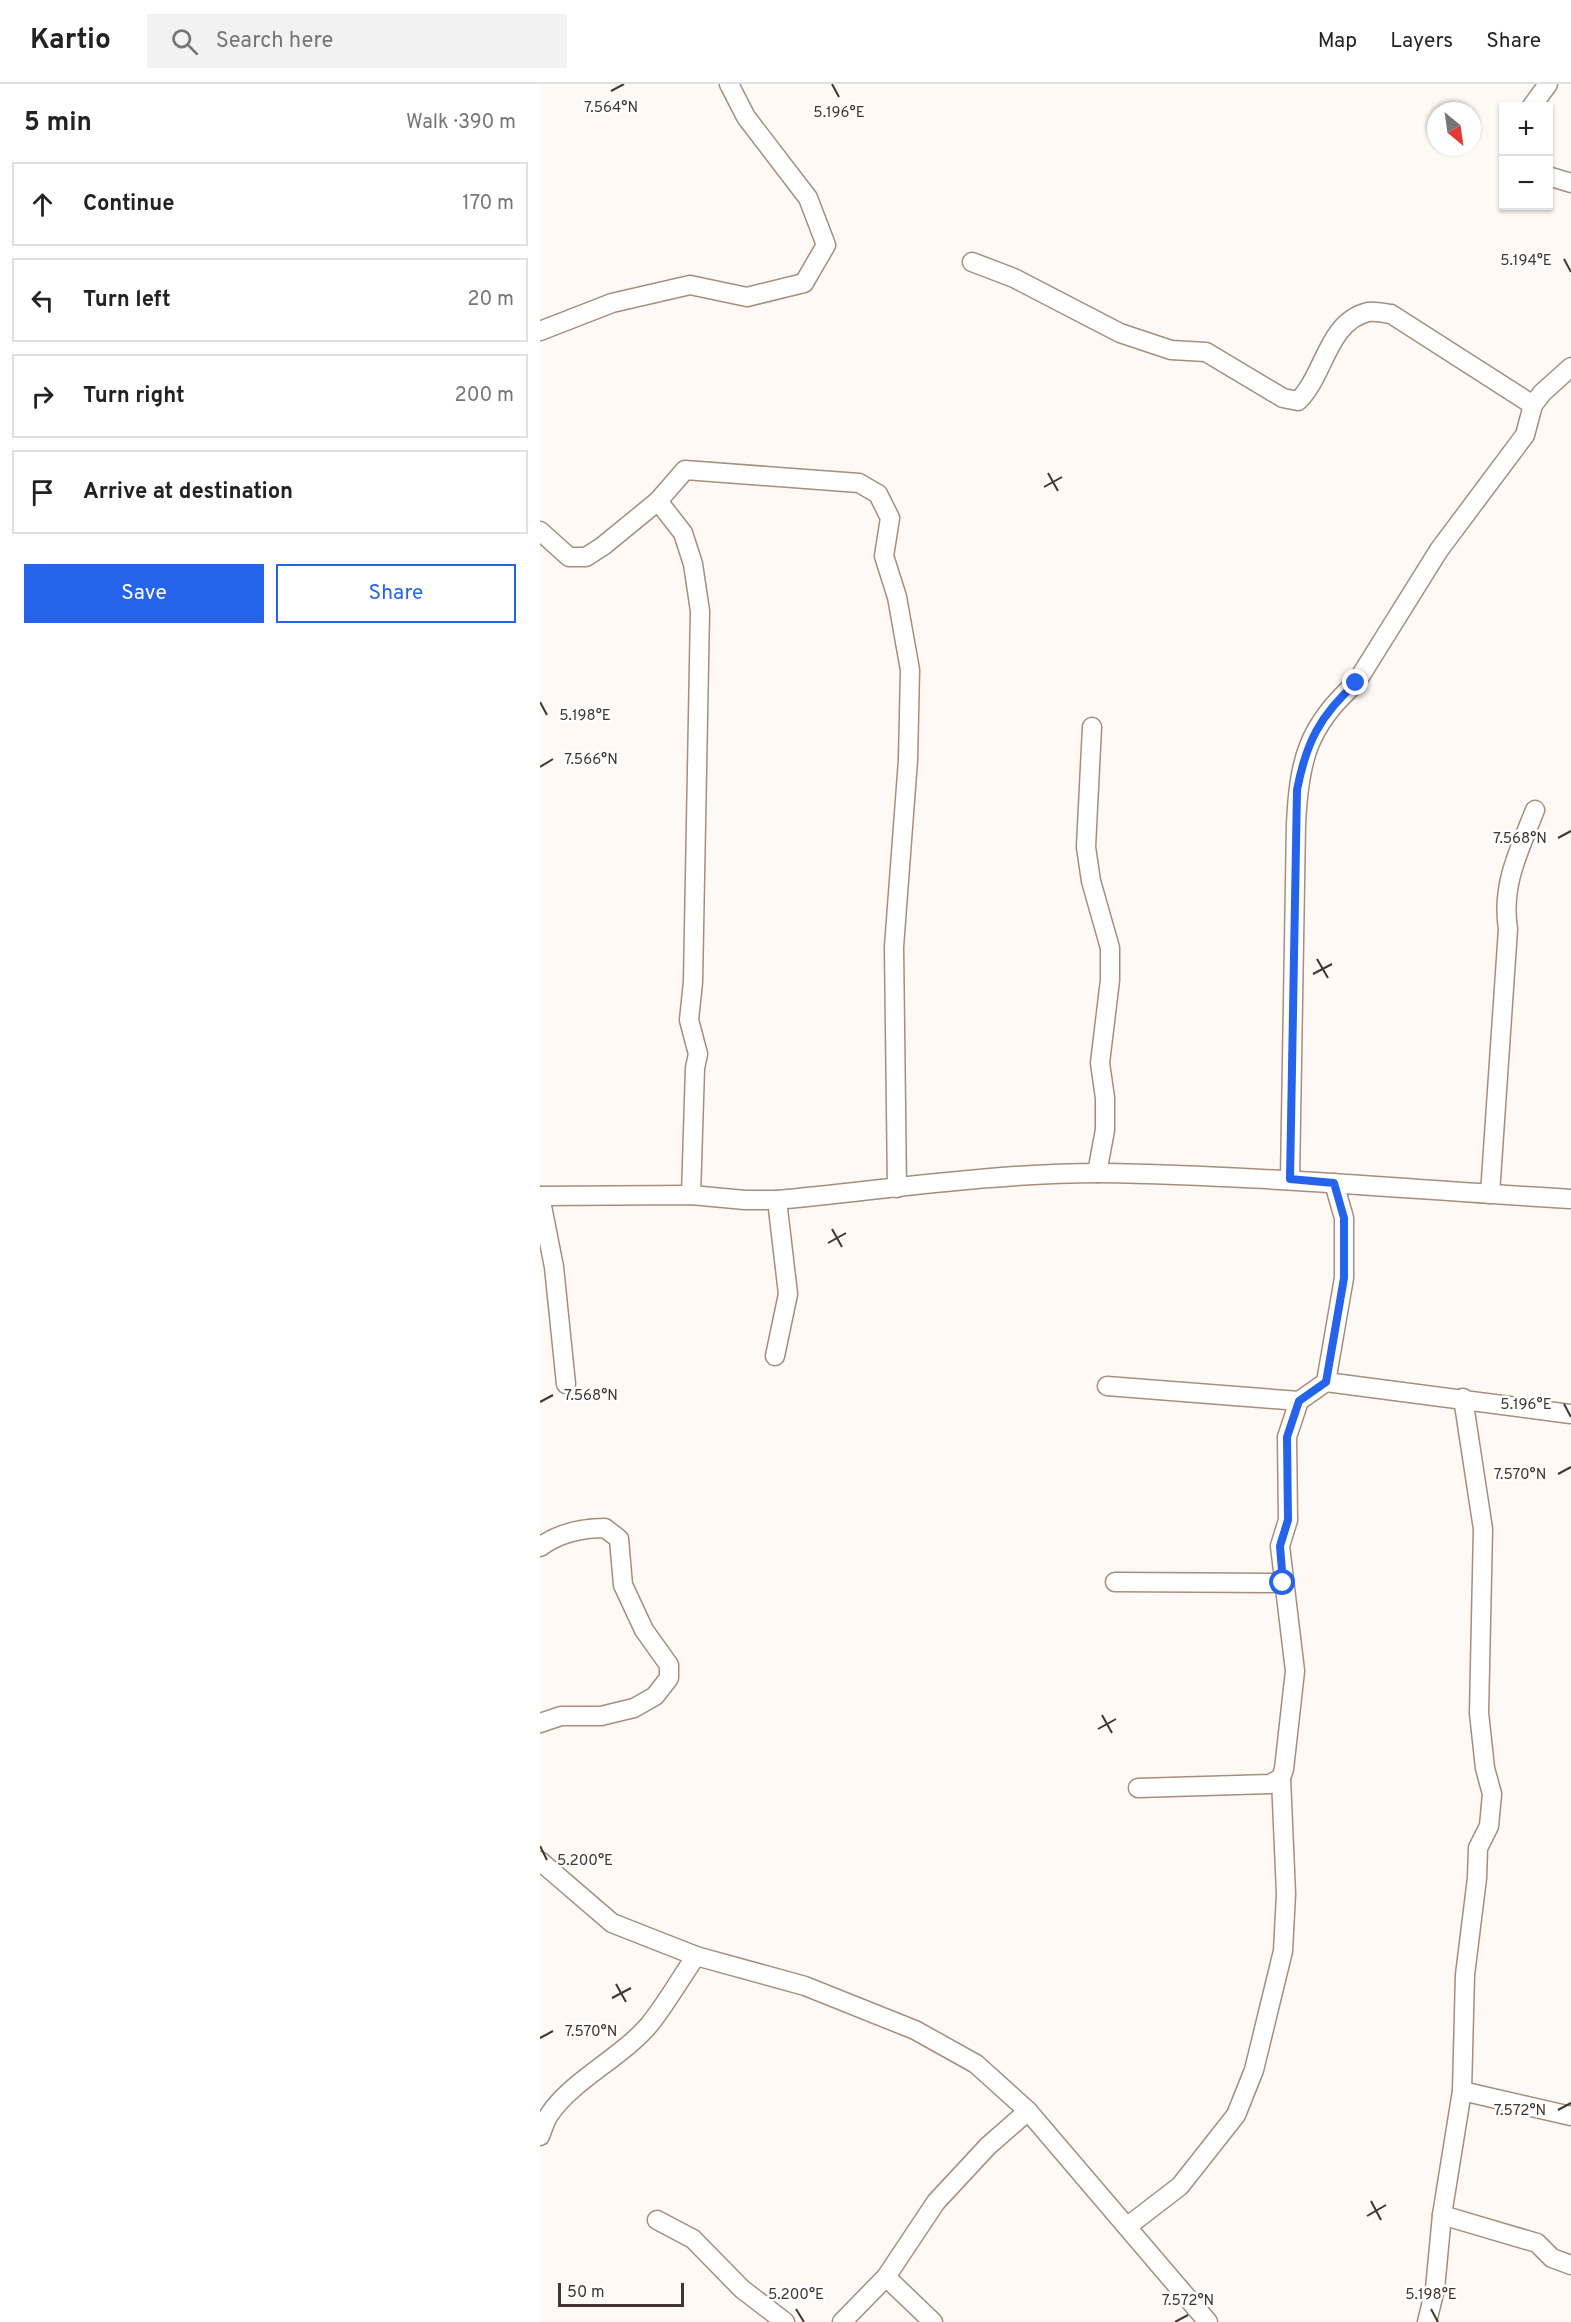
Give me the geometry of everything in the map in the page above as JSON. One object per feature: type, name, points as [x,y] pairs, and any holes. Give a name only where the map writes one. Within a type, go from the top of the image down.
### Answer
[{"type":"street","points":[[540,331],[612,303],[690,285],[747,297],[804,283],[826,245],[808,198],[747,117],[729,84]]},
{"type":"street","points":[[1535,102],[1548,84]]},
{"type":"street","points":[[1553,178],[1571,183]]},
{"type":"street","points":[[972,262],[1014,278],[1120,333],[1171,350],[1206,352],[1283,398],[1298,401],[1309,390],[1335,338],[1349,320],[1370,312],[1391,314],[1533,405]]},
{"type":"street","points":[[1290,1179],[1297,790],[1303,759],[1320,722],[1337,700],[1356,683],[1439,550],[1525,435],[1533,405],[1542,393],[1571,367]]},
{"type":"street","points":[[540,531],[569,557],[586,557],[658,501],[685,470],[859,483],[878,494],[890,518],[884,556],[897,597],[910,670],[908,760],[894,947],[897,1188]]},
{"type":"street","points":[[658,501],[683,533],[693,564],[700,611],[693,982],[689,1020],[698,1054],[695,1068],[691,1195]]},
{"type":"street","points":[[1092,727],[1086,846],[1091,880],[1110,948],[1110,981],[1100,1063],[1105,1098],[1105,1130],[1097,1173]]},
{"type":"street","points":[[1490,1194],[1508,929],[1505,909],[1506,895],[1510,874],[1535,810]]},
{"type":"street","points":[[566,1384],[554,1267],[540,1196],[691,1195],[745,1200],[777,1200],[999,1178],[1097,1173],[1290,1179],[1571,1198]]},
{"type":"street","points":[[1326,1382],[1344,1278],[1344,1218],[1334,1183]]},
{"type":"street","points":[[775,1356],[788,1294],[777,1200]]},
{"type":"street","points":[[1128,2226],[1180,2186],[1236,2115],[1254,2070],[1283,1951],[1286,1894],[1281,1778],[1284,1769],[1295,1671],[1280,1546],[1288,1520],[1287,1437],[1299,1401],[1326,1382],[1463,1398],[1571,1414]]},
{"type":"street","points":[[1107,1386],[1299,1401]]},
{"type":"street","points":[[1427,2322],[1435,2289],[1442,2215],[1462,2091],[1465,1975],[1476,1887],[1478,1848],[1489,1826],[1492,1794],[1485,1768],[1479,1713],[1484,1529],[1463,1398]]},
{"type":"street","points":[[540,1547],[554,1537],[587,1528],[604,1528],[619,1539],[623,1585],[644,1630],[669,1665],[669,1678],[655,1696],[634,1708],[601,1716],[561,1716],[540,1723]]},
{"type":"street","points":[[1115,1582],[1283,1583]]},
{"type":"street","points":[[1138,1788],[1270,1784],[1281,1778]]},
{"type":"street","points":[[540,1861],[612,1923],[696,1956],[805,1986],[915,2030],[976,2064],[1028,2111],[1208,2322]]},
{"type":"street","points":[[540,2136],[548,2116],[561,2101],[621,2053],[649,2025],[696,1956]]},
{"type":"street","points":[[1462,2091],[1571,2116]]},
{"type":"street","points":[[842,2322],[886,2277],[936,2202],[988,2146],[1028,2111]]},
{"type":"street","points":[[1442,2215],[1537,2243],[1552,2258],[1571,2265]]},
{"type":"street","points":[[657,2220],[693,2239],[742,2289],[785,2322]]},
{"type":"street","points":[[886,2277],[933,2322]]},
{"type":"route","points":[[1283,1583],[1280,1546],[1288,1520],[1287,1437],[1299,1401],[1326,1382],[1344,1278],[1344,1218],[1334,1183],[1290,1179],[1297,790],[1303,759],[1320,722],[1337,700],[1356,683]]}]
